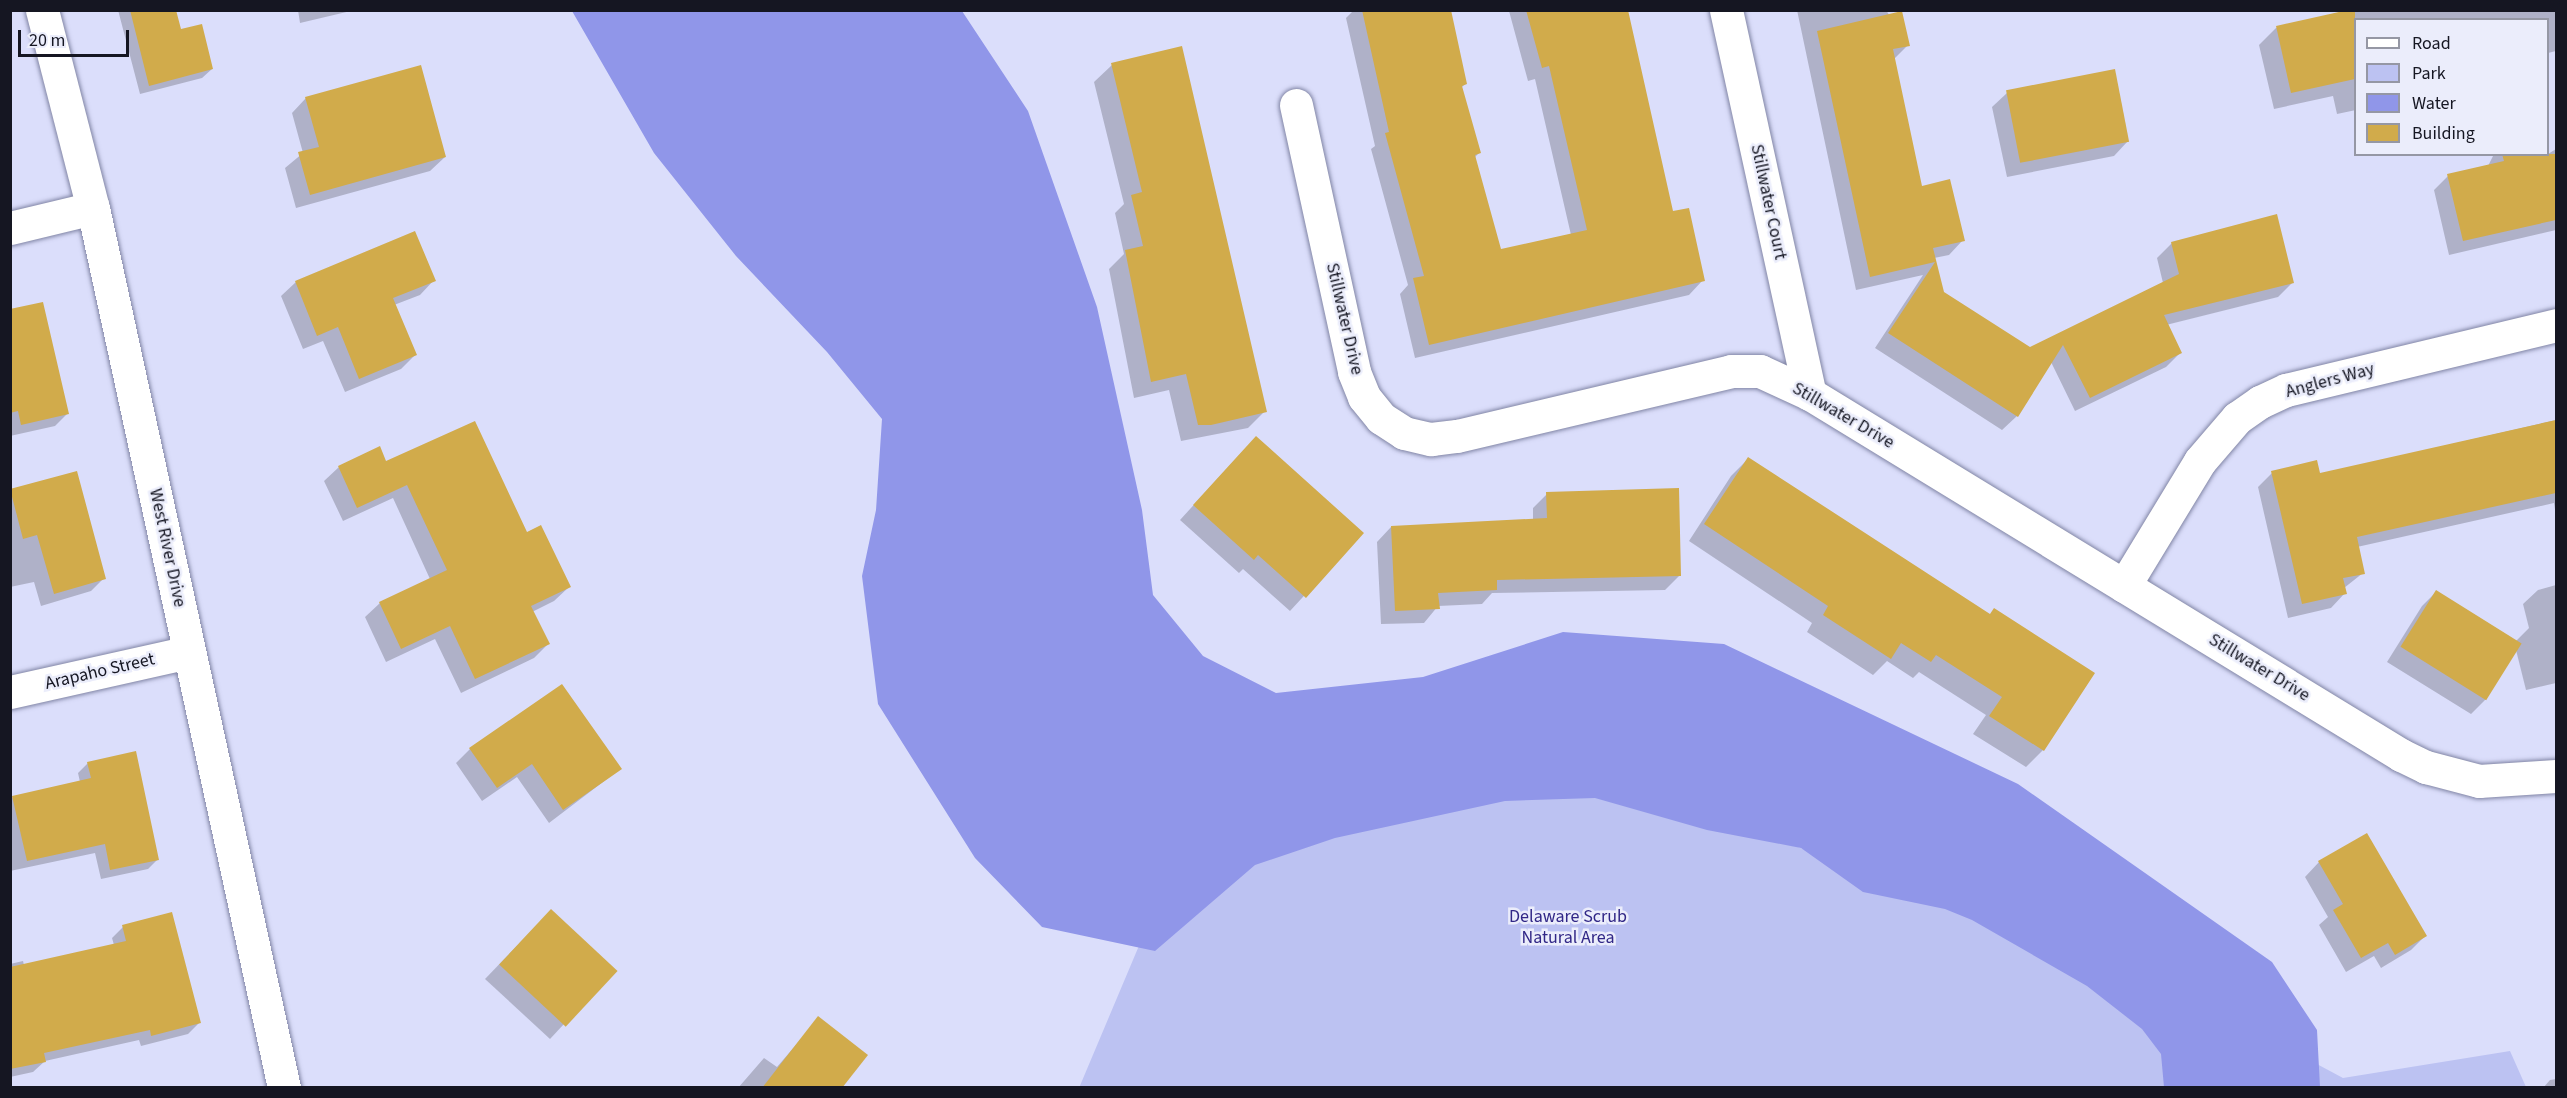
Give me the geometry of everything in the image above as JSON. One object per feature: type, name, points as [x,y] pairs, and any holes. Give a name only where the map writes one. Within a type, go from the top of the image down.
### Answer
[{"type":"street","name":"West River Drive","points":[[42,10],[93,208],[284,1088]]},
{"type":"street","name":"Stillwater Court","points":[[1726,10],[1810,394]]},
{"type":"street","name":"Stillwater Drive","points":[[1296,105],[1354,372],[1370,404],[1381,418],[1404,432],[1431,439],[1457,436],[1731,371],[1760,371],[1810,394],[2426,767],[2479,781],[2506,782],[2556,776]]},
{"type":"street","points":[[10,228],[93,208]]},
{"type":"street","name":"Anglers Way","points":[[2124,586],[2200,461],[2237,418],[2260,402],[2286,390],[2556,325]]},
{"type":"street","name":"Arapaho Street","points":[[10,692],[189,652]]},
{"type":"green space","name":"Delaware Scrub Natural Area","points":[[1574,763],[2179,990],[2343,1078],[2510,1051],[2526,1087],[1079,1088],[1157,903],[1337,816]]},
{"type":"water","points":[[572,11],[962,11],[1028,111],[1097,307],[1142,510],[1153,595],[1203,656],[1276,693],[1423,677],[1563,632],[1724,644],[2018,784],[2272,962],[2317,1030],[2320,1087],[2164,1087],[2161,1054],[2142,1029],[2087,986],[1972,920],[1945,909],[1863,892],[1801,848],[1707,830],[1595,798],[1505,801],[1335,838],[1255,865],[1155,951],[1042,927],[975,858],[878,704],[862,576],[876,510],[882,419],[827,352],[736,256],[654,153]]},
{"type":"building","points":[[130,10],[176,10],[181,29],[202,24],[213,69],[149,86]]},
{"type":"building","points":[[1362,10],[1451,10],[1467,84],[1462,86],[1481,153],[1475,155],[1501,249],[1587,230],[1549,66],[1542,68],[1526,10],[1628,10],[1673,211],[1689,208],[1705,281],[1429,345],[1413,278],[1424,276],[1385,133],[1389,132]]},
{"type":"building","points":[[2355,10],[2354,79],[2291,93],[2276,26]]},
{"type":"building","points":[[1902,11],[1910,46],[1893,49],[1922,186],[1950,179],[1965,241],[1933,248],[1944,292],[2030,347],[2179,274],[2171,242],[2277,214],[2294,283],[2164,315],[2182,353],[2090,398],[2063,345],[2018,417],[1888,333],[1935,262],[1870,277],[1817,31]]},
{"type":"building","points":[[1182,46],[1267,412],[1211,425],[1198,425],[1186,374],[1151,382],[1125,250],[1143,246],[1131,195],[1142,192],[1111,63]]},
{"type":"building","points":[[421,65],[446,157],[310,195],[298,152],[319,147],[305,97]]},
{"type":"building","points":[[2115,69],[2129,142],[2020,163],[2006,90]]},
{"type":"building","points":[[2556,154],[2556,220],[2463,241],[2447,174],[2504,161],[2503,156]]},
{"type":"building","points":[[415,231],[436,281],[393,298],[417,355],[359,379],[338,327],[317,336],[295,281]]},
{"type":"building","points":[[43,302],[69,414],[21,425],[18,411],[10,413],[10,309]]},
{"type":"building","points":[[2556,420],[2556,493],[2357,537],[2365,574],[2343,578],[2347,594],[2302,604],[2271,471],[2317,460],[2320,473]]},
{"type":"building","points":[[475,421],[527,532],[541,525],[571,587],[531,606],[550,644],[475,679],[450,626],[401,649],[379,602],[447,570],[407,485],[357,508],[338,466],[380,446],[386,461]]},
{"type":"building","points":[[1256,436],[1364,533],[1306,598],[1258,555],[1254,560],[1193,505]]},
{"type":"building","points":[[1748,457],[1990,614],[1994,608],[2095,673],[2044,751],[1989,716],[2002,697],[1936,655],[1931,662],[1901,643],[1891,659],[1823,615],[1828,606],[1704,524]]},
{"type":"building","points":[[77,471],[106,579],[54,594],[37,535],[23,539],[10,489]]},
{"type":"building","points":[[1679,488],[1681,576],[1497,580],[1497,590],[1438,593],[1440,609],[1395,611],[1391,526],[1547,518],[1546,492]]},
{"type":"building","points":[[2436,590],[2522,644],[2486,700],[2400,647]]},
{"type":"building","points":[[562,684],[622,769],[563,810],[532,764],[497,788],[469,748]]},
{"type":"building","points":[[136,751],[159,860],[110,870],[105,844],[27,861],[12,796],[91,778],[87,762]]},
{"type":"building","points":[[2367,833],[2427,936],[2395,955],[2388,943],[2361,958],[2333,910],[2343,904],[2318,861]]},
{"type":"building","points":[[551,909],[618,971],[566,1027],[499,965]]},
{"type":"building","points":[[172,912],[201,1023],[151,1036],[150,1030],[44,1053],[46,1062],[10,1069],[10,967],[126,941],[122,925]]},
{"type":"building","points":[[818,1016],[868,1055],[842,1088],[762,1088]]}]
